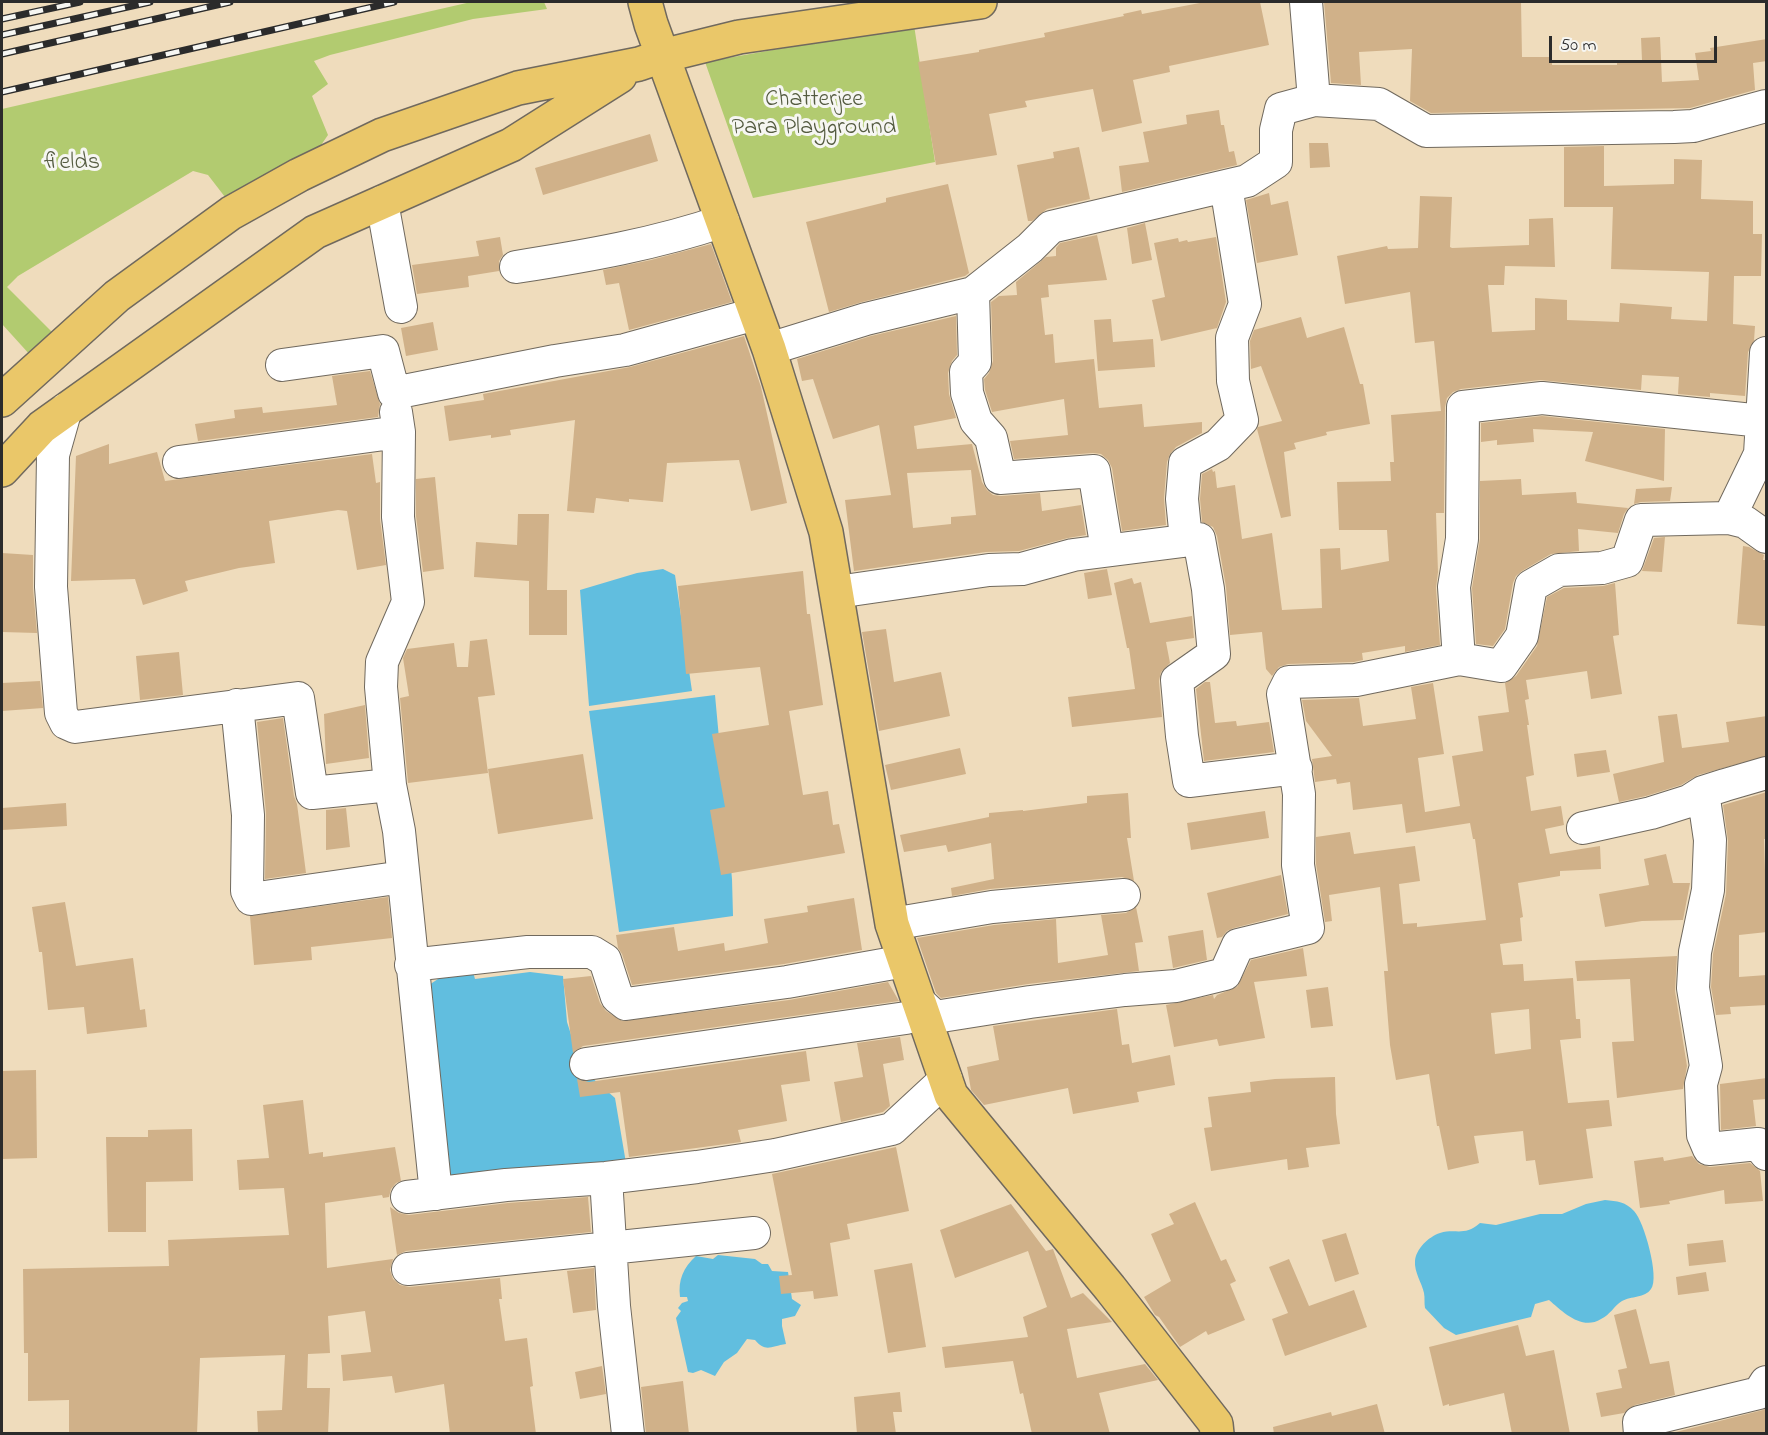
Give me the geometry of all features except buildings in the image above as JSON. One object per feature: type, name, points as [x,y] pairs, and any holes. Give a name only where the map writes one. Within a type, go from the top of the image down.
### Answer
[{"type":"main road","points":[[645,2],[651,24],[651,60],[723,221],[769,349],[826,532],[892,924],[951,1095],[1110,1288],[1216,1424],[1217,1434]]},
{"type":"main road","points":[[2,399],[117,297],[231,213],[299,175],[382,135],[518,88],[651,60],[739,37],[980,2]]},
{"type":"main road","points":[[2,470],[42,427],[315,232],[511,145],[651,60]]},
{"type":"street","points":[[1306,2],[1314,100]]},
{"type":"street","points":[[769,349],[866,319],[973,293],[1030,248],[1051,226],[1247,181],[1276,162],[1276,130],[1281,109],[1314,100],[1379,104],[1426,131],[1693,126],[1767,106]]},
{"type":"street","points":[[1186,540],[1182,499],[1185,463],[1218,445],[1242,420],[1233,381],[1232,338],[1245,304],[1226,186]]},
{"type":"street","points":[[382,202],[401,307]]},
{"type":"street","points":[[516,267],[605,253],[723,221]]},
{"type":"street","points":[[973,293],[975,362],[966,372],[967,393],[976,421],[991,438],[1000,478],[1094,471],[1107,550]]},
{"type":"street","points":[[394,393],[555,361],[625,350],[755,314]]},
{"type":"street","points":[[282,365],[383,351],[394,393],[399,432],[398,517],[408,602],[382,662],[381,687],[390,785],[399,831],[404,877],[411,965],[421,1195],[506,1185],[606,1178],[775,1155],[892,1129],[946,1079]]},
{"type":"street","points":[[1729,518],[1760,454],[1767,353]]},
{"type":"street","points":[[1459,660],[1454,587],[1462,539],[1463,407],[1542,398],[1762,421]]},
{"type":"street","points":[[66,409],[53,455],[51,587],[61,713],[66,723],[75,727],[298,698],[312,793],[390,785]]},
{"type":"street","points":[[179,462],[399,432]]},
{"type":"street","points":[[586,1064],[894,1020],[921,1007],[935,1017],[1041,1000],[1125,990],[1176,987],[1226,974],[1238,945],[1308,928],[1298,865],[1299,794],[1283,694],[1289,682],[1356,680],[1459,660],[1501,666],[1522,636],[1531,585],[1559,570],[1602,568],[1627,561],[1641,520],[1729,518],[1745,522],[1767,537]]},
{"type":"street","points":[[837,592],[989,570],[1022,569],[1073,555],[1199,539],[1208,589],[1214,654],[1178,680],[1182,736],[1189,781],[1296,768]]},
{"type":"street","points":[[237,705],[248,815],[247,891],[250,899],[404,877]]},
{"type":"street","points":[[1583,828],[1650,813],[1689,801],[1703,792],[1767,773]]},
{"type":"street","points":[[1703,792],[1710,840],[1708,890],[1695,952],[1694,988],[1707,1066],[1701,1084],[1704,1135],[1709,1149],[1758,1144],[1767,1154]]},
{"type":"street","points":[[892,924],[992,907],[1124,895]]},
{"type":"street","points":[[411,965],[528,952],[592,952],[605,960],[617,997],[626,1004],[787,982],[905,961]]},
{"type":"street","points":[[606,1178],[614,1306],[628,1434]]},
{"type":"street","points":[[408,1269],[754,1233]]},
{"type":"street","points":[[1640,1434],[1639,1422],[1758,1393],[1767,1382]]},
{"type":"green space","name":"fields","points":[[471,2],[544,2],[547,9],[473,19],[314,61],[328,84],[312,96],[328,135],[319,148],[225,197],[208,175],[193,171],[18,276],[7,287],[52,332],[31,356],[2,324],[2,109]]},
{"type":"green space","name":"Chatterjee Para Playground","points":[[914,25],[935,162],[753,198],[705,62]]},
{"type":"water","points":[[663,569],[675,575],[692,691],[589,706],[580,590],[637,573]]},
{"type":"water","points":[[715,695],[732,879],[733,916],[619,932],[589,711]]},
{"type":"water","points":[[473,972],[475,979],[530,972],[563,976],[567,1022],[582,1069],[615,1098],[627,1169],[448,1187],[420,991],[447,973],[461,976]]},
{"type":"water","points":[[1605,1200],[1628,1206],[1634,1211],[1642,1226],[1650,1250],[1654,1274],[1651,1289],[1645,1294],[1622,1301],[1607,1315],[1594,1322],[1587,1323],[1573,1319],[1549,1300],[1535,1304],[1531,1317],[1456,1335],[1444,1328],[1425,1308],[1424,1293],[1415,1261],[1420,1248],[1431,1237],[1440,1233],[1469,1230],[1480,1223],[1496,1225],[1540,1214],[1562,1214],[1586,1204]]},
{"type":"water","points":[[718,1255],[755,1259],[762,1264],[768,1264],[772,1271],[788,1272],[792,1299],[801,1305],[795,1316],[782,1319],[786,1344],[766,1348],[755,1340],[747,1339],[737,1353],[724,1362],[715,1376],[701,1370],[688,1372],[676,1318],[681,1311],[678,1308],[682,1303],[688,1301],[687,1297],[680,1297],[680,1291],[682,1275],[688,1265],[696,1256],[713,1259]]},
{"type":"railway","points":[[2,19],[80,2]]},
{"type":"railway","points":[[2,35],[150,2]]},
{"type":"railway","points":[[2,54],[230,2]]},
{"type":"railway","points":[[2,92],[394,2]]}]
